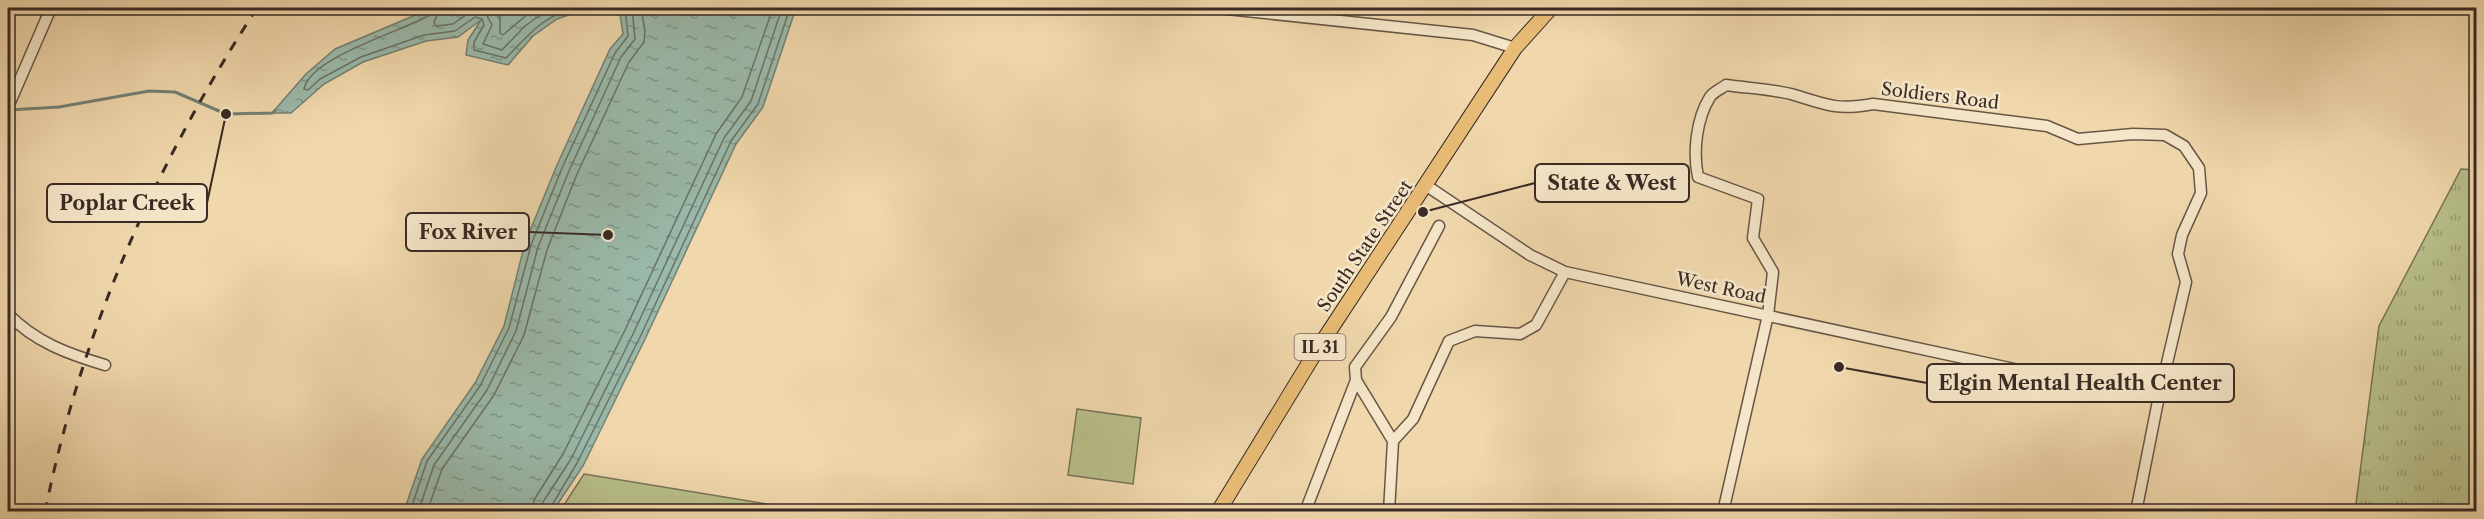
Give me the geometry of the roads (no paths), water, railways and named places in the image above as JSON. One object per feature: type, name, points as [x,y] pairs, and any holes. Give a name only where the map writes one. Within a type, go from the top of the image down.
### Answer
[{"type":"main road","name":"South State Street","points":[[1218,512],[1315,353],[1427,186],[1515,48],[1551,8]]},
{"type":"street","points":[[9,104],[51,8]]},
{"type":"street","points":[[1217,8],[1473,35],[1515,48]]},
{"type":"street","name":"Soldiers Road","points":[[1723,512],[1768,315],[1773,272],[1753,238],[1758,198],[1698,177],[1694,156],[1700,123],[1710,96],[1725,86],[1789,94],[1824,106],[1847,109],[1873,104],[2047,126],[2078,139],[2133,134],[2165,135],[2184,146],[2199,168],[2201,193],[2181,235],[2178,254],[2186,282],[2157,406],[2136,512]]},
{"type":"street","name":"West Road","points":[[1427,186],[1530,255],[1565,272],[2028,372]]},
{"type":"street","points":[[1305,512],[1356,380],[1355,367],[1391,317],[1439,226]]},
{"type":"street","points":[[1393,441],[1413,419],[1449,341],[1475,331],[1520,334],[1536,325],[1565,272]]},
{"type":"street","points":[[8,314],[27,332],[49,345],[105,365]]},
{"type":"street","points":[[1356,380],[1393,441],[1389,512]]},
{"type":"water","points":[[432,8],[589,8],[557,19],[533,36],[508,65],[466,55],[468,40],[481,20],[458,37],[426,41],[363,62],[324,84],[291,113],[272,113],[306,74],[335,49]]},
{"type":"water","points":[[619,8],[796,8],[763,107],[736,144],[583,466],[553,511],[404,511],[422,459],[475,383],[504,326],[525,243],[557,165],[610,49],[623,34]]},
{"type":"waterway","points":[[9,110],[59,107],[149,91],[175,92],[226,114],[272,113],[275,111]]},
{"type":"railway","points":[[45,512],[60,445],[79,378],[127,249],[155,187],[187,126],[257,8]]},
{"type":"place","name":"Poplar Creek","points":[[226,114]]},
{"type":"place","name":"State & West","points":[[1423,212]]},
{"type":"place","name":"Fox River","points":[[608,235]]},
{"type":"place","name":"Elgin Mental Health Center","points":[[1839,367]]}]
